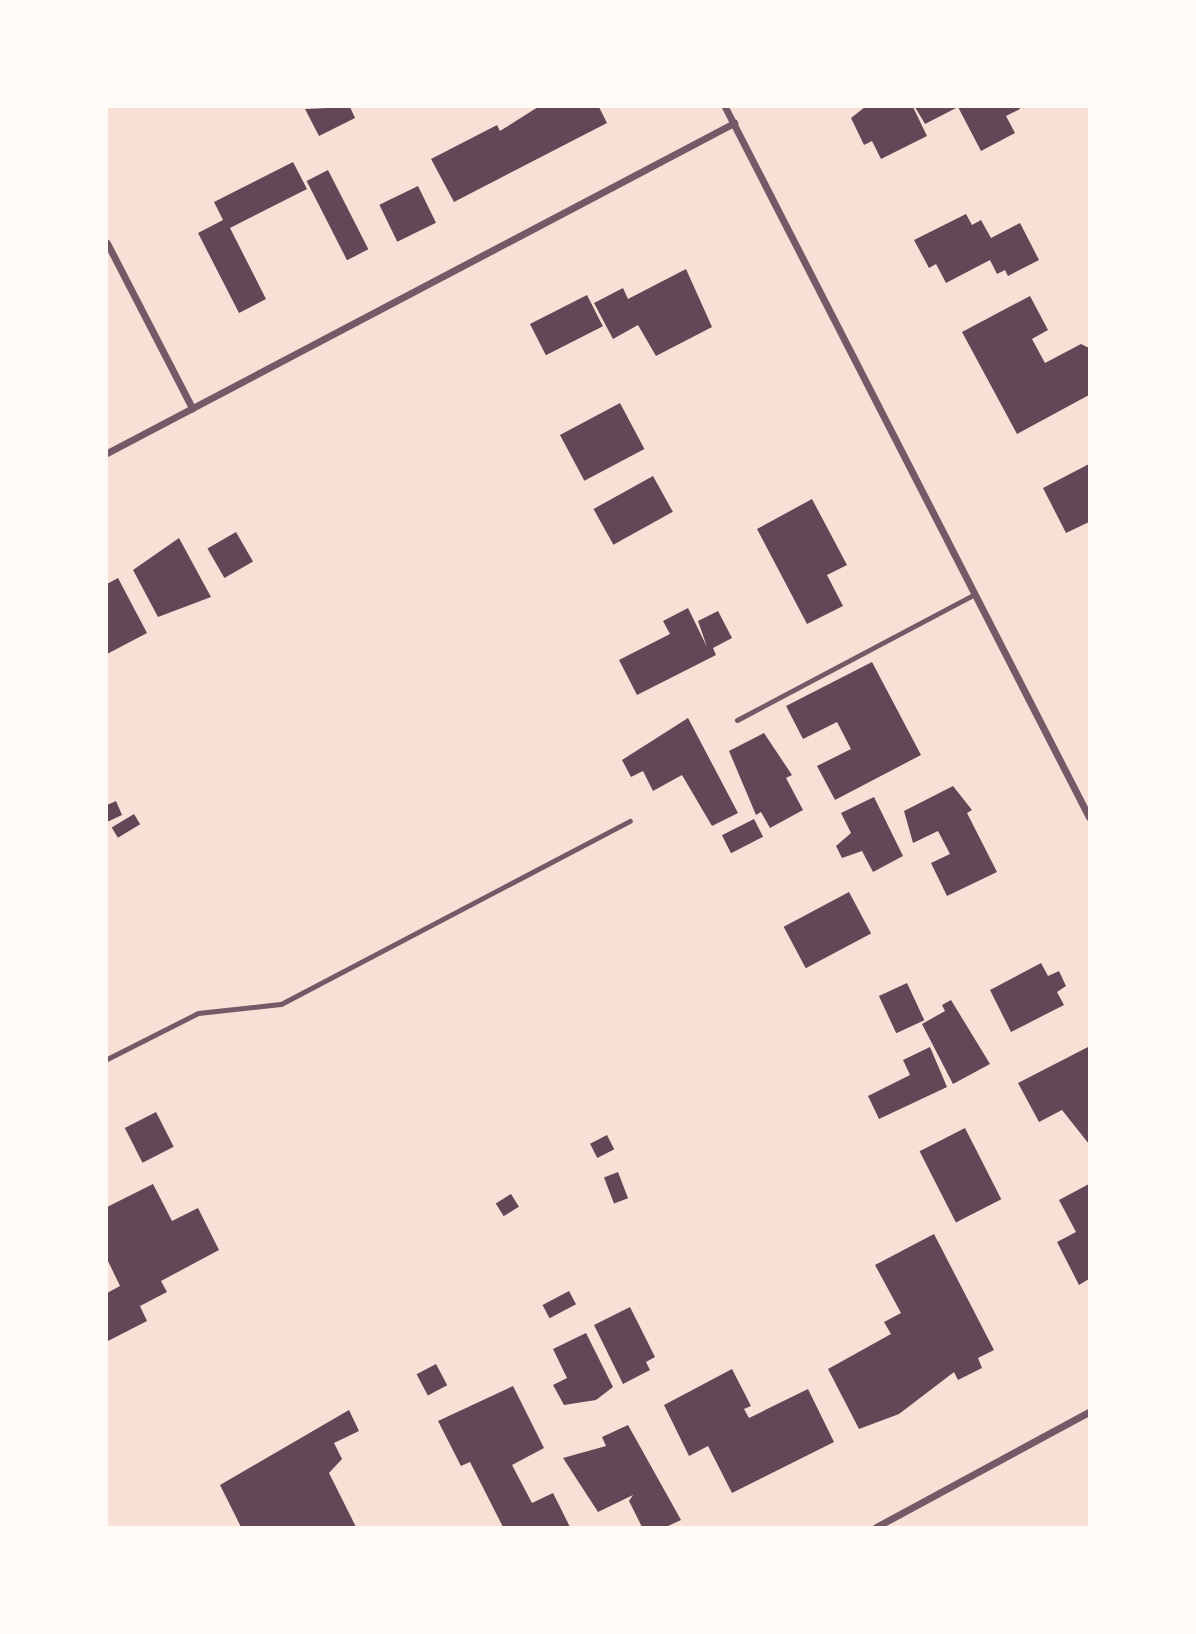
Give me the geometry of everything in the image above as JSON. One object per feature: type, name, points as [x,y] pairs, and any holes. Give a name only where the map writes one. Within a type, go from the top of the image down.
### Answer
[{"type":"street","points":[[725,107],[1089,817]]},
{"type":"street","points":[[107,453],[734,123]]},
{"type":"street","points":[[107,243],[192,408]]},
{"type":"street","points":[[876,1527],[1089,1412]]},
{"type":"lane","points":[[737,720],[975,594]]},
{"type":"lane","points":[[107,1059],[198,1013],[281,1004],[630,821]]},
{"type":"building","points":[[350,107],[355,118],[319,136],[305,109]]},
{"type":"building","points":[[538,107],[599,107],[607,123],[454,202],[431,159],[497,125],[500,131]]},
{"type":"building","points":[[865,107],[913,107],[927,136],[881,159],[872,141],[864,145],[851,118]]},
{"type":"building","points":[[915,107],[958,107],[925,124]]},
{"type":"building","points":[[958,107],[1019,107],[1020,109],[1006,116],[1015,133],[981,151]]},
{"type":"building","points":[[293,162],[307,189],[230,228],[266,299],[239,313],[198,233],[223,220],[214,202]]},
{"type":"building","points":[[328,170],[368,249],[347,260],[307,181]]},
{"type":"building","points":[[418,186],[436,223],[397,242],[379,205]]},
{"type":"building","points":[[966,214],[972,225],[981,220],[991,238],[1020,223],[1039,260],[1008,276],[1005,270],[997,274],[990,260],[946,283],[936,264],[929,268],[914,240]]},
{"type":"building","points":[[686,269],[712,327],[656,356],[638,325],[613,339],[594,303],[623,288],[628,299]]},
{"type":"building","points":[[587,295],[603,326],[546,355],[530,324]]},
{"type":"building","points":[[1030,296],[1048,330],[1032,339],[1045,363],[1081,344],[1089,348],[1089,395],[1017,434],[962,332]]},
{"type":"building","points":[[620,403],[644,449],[584,481],[560,435]]},
{"type":"building","points":[[1089,464],[1089,522],[1066,533],[1043,488]]},
{"type":"building","points":[[653,476],[673,512],[613,545],[594,509]]},
{"type":"building","points":[[812,499],[847,565],[827,575],[843,606],[807,624],[757,529]]},
{"type":"building","points":[[236,532],[253,561],[224,578],[207,548]]},
{"type":"building","points":[[179,538],[211,597],[158,617],[133,570]]},
{"type":"building","points":[[118,578],[147,633],[107,654],[107,584]]},
{"type":"building","points":[[688,608],[707,647],[698,621],[718,611],[732,638],[713,648],[716,655],[637,695],[619,660],[670,634],[663,621]]},
{"type":"building","points":[[872,662],[921,755],[835,800],[817,766],[851,749],[837,722],[803,739],[786,706]]},
{"type":"building","points":[[688,718],[738,813],[712,826],[682,775],[653,791],[643,771],[631,777],[622,760]]},
{"type":"building","points":[[764,733],[792,775],[786,778],[803,810],[770,828],[761,812],[756,815],[729,751]]},
{"type":"building","points":[[953,786],[972,810],[967,813],[997,872],[947,896],[931,863],[950,854],[938,831],[913,843],[904,811]]},
{"type":"building","points":[[874,797],[903,856],[873,872],[862,851],[842,858],[836,846],[851,833],[841,813]]},
{"type":"building","points":[[116,801],[122,815],[107,822],[107,805]]},
{"type":"building","points":[[134,814],[140,824],[118,838],[112,827]]},
{"type":"building","points":[[754,819],[763,837],[731,853],[722,835]]},
{"type":"building","points":[[849,892],[871,933],[806,968],[784,927]]},
{"type":"building","points":[[1041,963],[1048,976],[1059,971],[1066,986],[1057,992],[1064,1005],[1011,1032],[990,990]]},
{"type":"building","points":[[907,983],[924,1020],[896,1033],[879,996]]},
{"type":"building","points":[[951,1000],[990,1064],[953,1084],[922,1024],[945,1011],[942,1005]]},
{"type":"building","points":[[930,1047],[947,1087],[879,1119],[868,1096],[910,1075],[903,1060]]},
{"type":"building","points":[[1088,1047],[1089,1144],[1062,1110],[1039,1122],[1018,1083]]},
{"type":"building","points":[[156,1112],[174,1147],[143,1163],[125,1128]]},
{"type":"building","points":[[965,1128],[1001,1199],[956,1222],[920,1151]]},
{"type":"building","points":[[607,1135],[614,1149],[597,1158],[590,1144]]},
{"type":"building","points":[[618,1172],[628,1198],[614,1204],[604,1177]]},
{"type":"building","points":[[153,1184],[172,1221],[198,1208],[219,1250],[161,1281],[167,1292],[140,1306],[147,1321],[108,1341],[107,1293],[120,1286],[107,1259],[107,1207]]},
{"type":"building","points":[[1089,1184],[1089,1279],[1079,1285],[1057,1242],[1076,1232],[1059,1200]]},
{"type":"building","points":[[511,1194],[519,1207],[504,1216],[496,1204]]},
{"type":"building","points":[[934,1234],[994,1350],[978,1358],[982,1368],[958,1380],[954,1372],[899,1414],[859,1429],[828,1369],[891,1334],[884,1322],[901,1313],[875,1265]]},
{"type":"building","points":[[569,1291],[576,1304],[550,1318],[543,1305]]},
{"type":"building","points":[[630,1307],[655,1357],[646,1362],[650,1370],[623,1384],[594,1325]]},
{"type":"building","points":[[586,1333],[613,1387],[596,1400],[564,1405],[553,1385],[567,1378],[553,1349]]},
{"type":"building","points":[[436,1364],[447,1385],[428,1396],[417,1374]]},
{"type":"building","points":[[732,1369],[751,1406],[744,1409],[749,1418],[808,1389],[834,1442],[732,1493],[708,1446],[689,1456],[664,1405]]},
{"type":"building","points":[[513,1386],[544,1448],[512,1465],[532,1503],[553,1493],[570,1527],[503,1527],[470,1462],[461,1466],[438,1421]]},
{"type":"building","points":[[349,1410],[359,1431],[334,1443],[342,1459],[329,1473],[356,1527],[241,1527],[220,1485]]},
{"type":"building","points":[[628,1425],[681,1520],[666,1527],[642,1527],[629,1501],[633,1495],[598,1512],[563,1458],[606,1446],[602,1437]]}]
